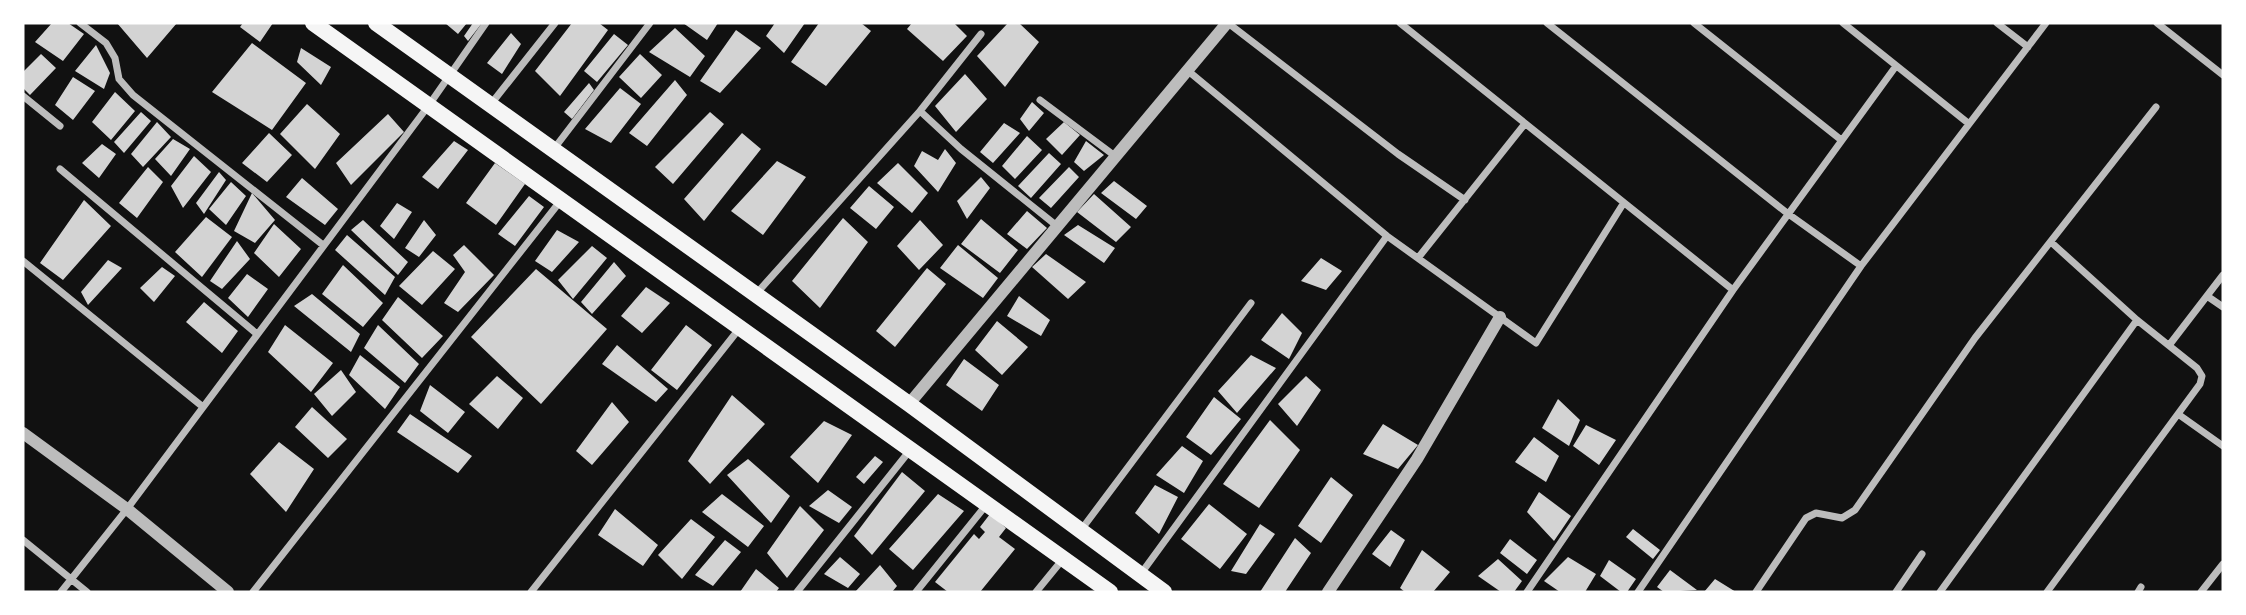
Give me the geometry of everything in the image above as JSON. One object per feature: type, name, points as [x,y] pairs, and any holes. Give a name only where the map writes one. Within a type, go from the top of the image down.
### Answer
[{"type":"main road","points":[[313,23],[1110,592]]},
{"type":"main road","points":[[376,23],[909,404],[1164,592]]},
{"type":"street","points":[[80,23],[106,43],[115,58],[119,79],[133,95],[323,245]]},
{"type":"street","points":[[61,592],[127,509],[429,105],[486,23]]},
{"type":"street","points":[[491,104],[555,23]]},
{"type":"street","points":[[553,149],[650,23]]},
{"type":"street","points":[[909,404],[1228,23],[1398,154],[1465,200]]},
{"type":"street","points":[[1400,23],[1733,290]]},
{"type":"street","points":[[1547,23],[1787,213],[1861,266]]},
{"type":"street","points":[[1694,23],[1840,139]]},
{"type":"street","points":[[1843,23],[1968,123]]},
{"type":"street","points":[[1997,23],[2028,47]]},
{"type":"street","points":[[1638,592],[1861,266],[2046,23]]},
{"type":"street","points":[[2157,23],[2223,75]]},
{"type":"street","points":[[755,294],[920,111],[981,34]]},
{"type":"street","points":[[1527,592],[1787,213],[1896,66]]},
{"type":"street","points":[[1187,70],[1387,236],[1536,343],[1623,204]]},
{"type":"street","points":[[23,96],[60,126]]},
{"type":"street","points":[[1040,100],[1115,156]]},
{"type":"street","points":[[1756,592],[1807,518],[1816,513],[1843,518],[1855,510],[1975,338],[2156,107]]},
{"type":"street","points":[[920,111],[961,149],[1057,226]]},
{"type":"street","points":[[1418,258],[1524,125]]},
{"type":"street","points":[[60,169],[257,334]]},
{"type":"street","points":[[253,592],[562,199]]},
{"type":"street","points":[[1140,576],[1387,236]]},
{"type":"street","points":[[2047,592],[2200,384],[2202,376],[2197,368],[2170,344],[2137,320],[2052,243]]},
{"type":"street","points":[[23,261],[203,407]]},
{"type":"street","points":[[2170,344],[2223,275]]},
{"type":"street","points":[[2207,296],[2223,307]]},
{"type":"street","points":[[1080,532],[1251,303]]},
{"type":"street","points":[[1328,592],[1417,459],[1500,317]]},
{"type":"street","points":[[1940,592],[2137,320]]},
{"type":"street","points":[[531,592],[741,327]]},
{"type":"street","points":[[2178,414],[2223,446]]},
{"type":"street","points":[[23,433],[127,509],[228,592]]},
{"type":"street","points":[[797,592],[911,448]]},
{"type":"street","points":[[916,592],[987,504]]},
{"type":"street","points":[[23,540],[86,592]]},
{"type":"street","points":[[1896,592],[1922,554]]},
{"type":"street","points":[[1036,592],[1063,559]]},
{"type":"street","points":[[2201,592],[2223,564]]},
{"type":"building","points":[[52,23],[68,23],[84,34],[63,61],[35,42]]},
{"type":"building","points":[[117,23],[177,23],[147,58]]},
{"type":"building","points":[[243,23],[273,23],[260,42],[240,27]]},
{"type":"building","points":[[445,23],[467,23],[458,34]]},
{"type":"building","points":[[473,23],[482,23],[468,41],[464,36]]},
{"type":"building","points":[[572,23],[599,23],[608,30],[560,96],[535,71]]},
{"type":"building","points":[[683,23],[718,23],[707,40]]},
{"type":"building","points":[[775,23],[805,23],[784,53],[766,36]]},
{"type":"building","points":[[819,23],[861,23],[871,31],[826,86],[791,62]]},
{"type":"building","points":[[912,23],[954,23],[967,36],[943,61],[907,29]]},
{"type":"building","points":[[1008,23],[1019,23],[1039,42],[1005,87],[977,56]]},
{"type":"building","points":[[675,28],[705,56],[690,77],[649,52]]},
{"type":"building","points":[[736,30],[761,48],[720,93],[700,81]]},
{"type":"building","points":[[511,33],[521,44],[502,74],[487,63]]},
{"type":"building","points":[[614,34],[628,45],[597,82],[584,71]]},
{"type":"building","points":[[252,43],[306,83],[272,130],[212,92]]},
{"type":"building","points":[[96,45],[110,73],[104,89],[75,71]]},
{"type":"building","points":[[301,48],[331,67],[321,85],[297,62]]},
{"type":"building","points":[[41,54],[56,68],[30,95],[23,88],[23,72]]},
{"type":"building","points":[[640,54],[662,75],[641,98],[619,77]]},
{"type":"building","points":[[965,74],[987,99],[956,132],[935,106]]},
{"type":"building","points":[[73,77],[95,91],[73,120],[55,105]]},
{"type":"building","points":[[675,80],[687,95],[647,146],[629,133]]},
{"type":"building","points":[[589,83],[594,90],[572,119],[564,112]]},
{"type":"building","points":[[620,88],[641,104],[611,143],[585,129]]},
{"type":"building","points":[[115,92],[135,111],[111,140],[92,122]]},
{"type":"building","points":[[1032,102],[1044,113],[1029,131],[1020,119]]},
{"type":"building","points":[[307,104],[340,134],[315,169],[280,134]]},
{"type":"building","points":[[141,112],[151,121],[124,153],[114,142]]},
{"type":"building","points":[[710,112],[724,124],[673,184],[655,167]]},
{"type":"building","points":[[388,114],[404,132],[351,185],[336,163]]},
{"type":"building","points":[[157,122],[171,137],[143,167],[131,154]]},
{"type":"building","points":[[1064,122],[1080,135],[1062,155],[1046,139]]},
{"type":"building","points":[[1004,123],[1020,133],[993,163],[980,152]]},
{"type":"building","points":[[269,133],[292,155],[267,182],[242,163]]},
{"type":"building","points":[[742,133],[761,149],[704,221],[684,199]]},
{"type":"building","points":[[1027,136],[1042,150],[1015,179],[1002,166]]},
{"type":"building","points":[[173,139],[190,149],[171,176],[155,159]]},
{"type":"building","points":[[454,141],[468,150],[438,189],[422,177]]},
{"type":"building","points":[[1086,141],[1104,155],[1084,171],[1074,162]]},
{"type":"building","points":[[102,144],[116,154],[99,178],[82,163]]},
{"type":"building","points":[[945,149],[956,163],[938,192],[914,166],[922,151],[938,160]]},
{"type":"building","points":[[1049,153],[1061,164],[1031,198],[1018,186]]},
{"type":"building","points":[[194,156],[211,172],[183,208],[171,186]]},
{"type":"building","points":[[777,161],[806,177],[763,235],[731,211]]},
{"type":"building","points":[[495,163],[525,184],[496,225],[466,203]]},
{"type":"building","points":[[898,163],[928,193],[912,213],[877,183]]},
{"type":"building","points":[[148,167],[163,182],[137,218],[119,203]]},
{"type":"building","points":[[1069,167],[1079,177],[1051,208],[1039,198]]},
{"type":"building","points":[[219,172],[226,180],[204,214],[196,203]]},
{"type":"building","points":[[981,177],[990,188],[967,219],[957,201]]},
{"type":"building","points":[[302,178],[338,209],[325,225],[286,197]]},
{"type":"building","points":[[1114,181],[1147,206],[1136,219],[1101,193]]},
{"type":"building","points":[[231,182],[246,196],[226,225],[209,209]]},
{"type":"building","points":[[869,186],[894,207],[876,229],[850,208]]},
{"type":"building","points":[[252,193],[275,220],[255,243],[234,231]]},
{"type":"building","points":[[1094,194],[1131,227],[1116,242],[1077,212]]},
{"type":"building","points":[[529,196],[544,207],[515,246],[498,234]]},
{"type":"building","points":[[84,200],[111,226],[63,280],[40,263]]},
{"type":"building","points":[[397,203],[412,212],[394,239],[380,226]]},
{"type":"building","points":[[1027,211],[1047,228],[1027,249],[1007,234]]},
{"type":"building","points":[[206,217],[232,237],[202,277],[175,252]]},
{"type":"building","points":[[843,218],[868,242],[820,308],[792,281]]},
{"type":"building","points":[[981,219],[1018,250],[1000,273],[961,244]]},
{"type":"building","points":[[363,220],[408,262],[398,275],[351,230]]},
{"type":"building","points":[[424,220],[436,235],[419,257],[405,248]]},
{"type":"building","points":[[920,220],[943,245],[919,270],[897,246]]},
{"type":"building","points":[[274,224],[301,249],[279,277],[254,253]]},
{"type":"building","points":[[1078,225],[1115,248],[1104,263],[1064,235]]},
{"type":"building","points":[[557,230],[579,242],[552,272],[535,261]]},
{"type":"building","points":[[347,235],[395,277],[385,295],[335,250]]},
{"type":"building","points":[[237,241],[250,259],[222,289],[210,281]]},
{"type":"building","points":[[464,245],[494,275],[458,312],[444,303],[465,272],[453,255]]},
{"type":"building","points":[[958,245],[998,278],[983,298],[940,268]]},
{"type":"building","points":[[592,246],[607,258],[573,299],[558,280]]},
{"type":"building","points":[[433,251],[455,269],[422,305],[399,286]]},
{"type":"building","points":[[1046,254],[1086,282],[1068,299],[1032,267]]},
{"type":"building","points":[[1321,258],[1342,271],[1326,290],[1301,281]]},
{"type":"building","points":[[108,260],[122,268],[88,305],[81,292]]},
{"type":"building","points":[[614,262],[626,276],[592,314],[581,302]]},
{"type":"building","points":[[343,265],[383,303],[363,327],[322,294]]},
{"type":"building","points":[[162,267],[175,276],[154,302],[140,288]]},
{"type":"building","points":[[927,268],[946,284],[895,347],[876,331]]},
{"type":"building","points":[[536,269],[607,329],[541,404],[471,337]]},
{"type":"building","points":[[247,274],[268,289],[248,317],[228,298]]},
{"type":"building","points":[[646,287],[670,303],[642,333],[621,316]]},
{"type":"building","points":[[312,294],[360,334],[351,352],[294,306]]},
{"type":"building","points":[[1019,296],[1050,320],[1041,336],[1007,316]]},
{"type":"building","points":[[398,297],[443,336],[422,358],[382,320]]},
{"type":"building","points":[[204,302],[238,331],[222,353],[186,322]]},
{"type":"building","points":[[1282,313],[1302,333],[1289,359],[1261,340]]},
{"type":"building","points":[[997,321],[1028,347],[1002,375],[975,350]]},
{"type":"building","points":[[285,325],[333,363],[311,392],[268,352]]},
{"type":"building","points":[[378,325],[419,364],[405,383],[364,348]]},
{"type":"building","points":[[686,325],[712,345],[677,390],[651,370]]},
{"type":"building","points":[[617,345],[668,389],[656,402],[602,364]]},
{"type":"building","points":[[360,355],[400,387],[385,409],[349,375]]},
{"type":"building","points":[[1251,355],[1276,368],[1237,413],[1218,391]]},
{"type":"building","points":[[964,359],[999,385],[982,411],[946,385]]},
{"type":"building","points":[[341,370],[356,392],[332,416],[314,394]]},
{"type":"building","points":[[497,376],[523,398],[498,429],[469,404]]},
{"type":"building","points":[[1306,376],[1321,390],[1297,426],[1278,404]]},
{"type":"building","points":[[430,385],[465,412],[448,433],[420,411]]},
{"type":"building","points":[[732,395],[765,424],[710,484],[688,461]]},
{"type":"building","points":[[1214,397],[1241,419],[1211,455],[1186,437]]},
{"type":"building","points":[[1558,399],[1580,420],[1569,446],[1542,428]]},
{"type":"building","points":[[612,402],[629,422],[592,465],[576,451]]},
{"type":"building","points":[[312,407],[347,439],[328,458],[295,427]]},
{"type":"building","points":[[410,414],[472,456],[458,473],[397,432]]},
{"type":"building","points":[[1270,420],[1300,450],[1259,508],[1223,484]]},
{"type":"building","points":[[824,421],[852,435],[818,483],[790,457]]},
{"type":"building","points":[[1383,424],[1418,445],[1398,469],[1363,454]]},
{"type":"building","points":[[1586,425],[1616,440],[1599,465],[1573,446]]},
{"type":"building","points":[[1534,437],[1559,456],[1546,482],[1515,462]]},
{"type":"building","points":[[279,442],[314,469],[286,512],[250,474]]},
{"type":"building","points":[[1182,446],[1203,461],[1184,493],[1156,475]]},
{"type":"building","points":[[875,456],[883,462],[864,484],[856,477]]},
{"type":"building","points":[[748,459],[790,496],[771,523],[727,475]]},
{"type":"building","points":[[902,472],[925,491],[872,555],[854,536]]},
{"type":"building","points":[[1331,477],[1353,495],[1321,543],[1298,526]]},
{"type":"building","points":[[1155,485],[1178,497],[1159,534],[1135,513]]},
{"type":"building","points":[[828,490],[852,507],[839,523],[809,506]]},
{"type":"building","points":[[1539,492],[1571,516],[1554,541],[1527,512]]},
{"type":"building","points":[[722,494],[764,526],[748,547],[702,512]]},
{"type":"building","points":[[938,494],[964,511],[913,570],[889,549]]},
{"type":"building","points":[[1209,504],[1247,534],[1220,569],[1181,539]]},
{"type":"building","points":[[800,506],[824,530],[787,578],[767,553]]},
{"type":"building","points":[[615,509],[658,545],[643,566],[598,535]]},
{"type":"building","points":[[990,514],[1006,528],[999,537],[1015,549],[980,592],[948,592],[935,582],[974,534],[979,539],[985,532],[980,527]]},
{"type":"building","points":[[691,519],[715,537],[682,579],[658,555]]},
{"type":"building","points":[[1260,524],[1275,534],[1246,574],[1231,571]]},
{"type":"building","points":[[1633,529],[1660,550],[1653,559],[1626,537]]},
{"type":"building","points":[[1391,530],[1405,540],[1390,567],[1372,554]]},
{"type":"building","points":[[1295,538],[1311,553],[1285,592],[1260,592]]},
{"type":"building","points":[[1510,539],[1537,560],[1527,574],[1500,553]]},
{"type":"building","points":[[725,540],[741,552],[713,586],[695,575]]},
{"type":"building","points":[[1422,550],[1450,572],[1433,592],[1405,592],[1400,588]]},
{"type":"building","points":[[840,557],[860,574],[848,588],[824,574]]},
{"type":"building","points":[[1568,557],[1596,574],[1585,592],[1560,592],[1544,581]]},
{"type":"building","points":[[1498,559],[1522,581],[1514,592],[1501,592],[1478,576]]},
{"type":"building","points":[[1609,560],[1636,579],[1627,592],[1621,592],[1600,576]]},
{"type":"building","points":[[880,565],[897,586],[892,592],[855,592]]},
{"type":"building","points":[[756,569],[779,588],[776,592],[740,592]]},
{"type":"building","points":[[1670,570],[1697,590],[1664,592],[1657,587]]},
{"type":"building","points":[[1715,579],[1736,592],[1704,592]]}]
